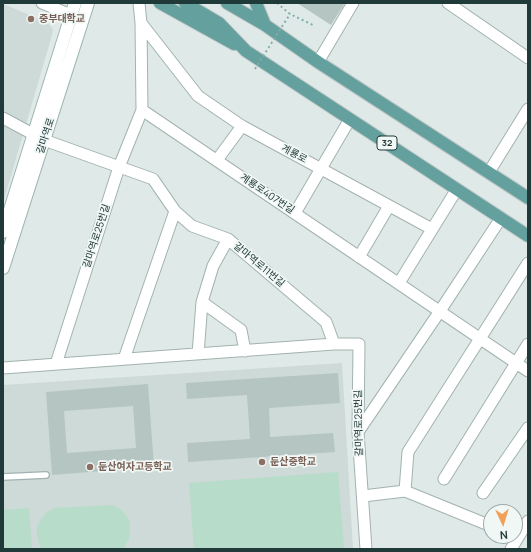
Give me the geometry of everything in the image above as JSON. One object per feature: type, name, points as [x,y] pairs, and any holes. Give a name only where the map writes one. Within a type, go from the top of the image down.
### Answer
[{"type":"main road","name":"갈마역로","points":[[3,268],[75,3]]},
{"type":"main road","name":"갈마역로","points":[[3,232],[88,3]]},
{"type":"main road","name":"32","points":[[160,3],[246,51],[528,236]]},
{"type":"main road","name":"32","points":[[186,3],[219,23],[246,51]]},
{"type":"main road","points":[[227,3],[265,25],[318,62],[528,198]]},
{"type":"main road","points":[[256,3],[265,25]]},
{"type":"street","points":[[42,3],[71,15]]},
{"type":"street","points":[[138,3],[141,23],[142,110]]},
{"type":"street","points":[[318,62],[353,3]]},
{"type":"street","points":[[448,3],[528,58]]},
{"type":"street","name":"계룡로","points":[[141,23],[198,96],[242,126],[432,229]]},
{"type":"street","points":[[489,172],[528,109]]},
{"type":"street","name":"계룡로407번길","points":[[142,110],[528,370]]},
{"type":"street","name":"갈마역로25번길","points":[[56,364],[119,167],[142,110]]},
{"type":"street","name":"갈마역로11번길","points":[[3,118],[39,137],[153,179],[175,211],[192,226],[228,239],[326,322],[334,344]]},
{"type":"street","points":[[295,213],[350,119]]},
{"type":"street","points":[[217,160],[242,126]]},
{"type":"street","points":[[399,284],[457,189]]},
{"type":"street","points":[[359,257],[389,206]]},
{"type":"street","points":[[124,360],[175,211]]},
{"type":"street","points":[[358,432],[501,218]]},
{"type":"street","points":[[198,354],[202,302],[213,266],[228,239]]},
{"type":"street","points":[[405,491],[408,452],[528,263]]},
{"type":"street","points":[[202,302],[241,330],[245,350]]},
{"type":"street","name":"갈마역로25번길","points":[[3,368],[245,350],[334,344],[359,344],[358,432],[366,549]]},
{"type":"street","points":[[444,479],[528,344]]},
{"type":"street","points":[[484,493],[528,428]]},
{"type":"street","points":[[362,496],[405,491],[483,523]]},
{"type":"lane","points":[[3,478],[46,475]]},
{"type":"path","points":[[277,3],[290,14],[314,26]]},
{"type":"path","points":[[255,69],[290,14]]},
{"type":"shaded area","points":[[3,4],[49,24],[53,30],[3,203]]},
{"type":"shaded area","points":[[342,363],[353,549],[3,549],[3,385]]},
{"type":"green space","points":[[338,472],[344,549],[194,549],[189,483]]},
{"type":"green space","points":[[112,505],[120,509],[126,515],[130,523],[129,539],[123,549],[42,549],[39,544],[37,526],[47,512],[55,508]]},
{"type":"green space","points":[[29,508],[32,549],[3,549],[3,510]]},
{"type":"building","points":[[297,3],[345,3],[331,25]]},
{"type":"building","points":[[338,373],[340,403],[269,408],[270,437],[333,433],[335,452],[188,462],[187,443],[250,439],[247,395],[187,399],[186,383]]},
{"type":"building","points":[[148,384],[154,467],[52,475],[46,392]],"holes":[[[133,406],[136,448],[67,453],[64,411]]]},
{"type":"place","name":"중부대학교","points":[[31,19]]},
{"type":"place","name":"둔산중학교","points":[[262,462]]},
{"type":"place","name":"둔산여자고등학교","points":[[90,467]]}]
